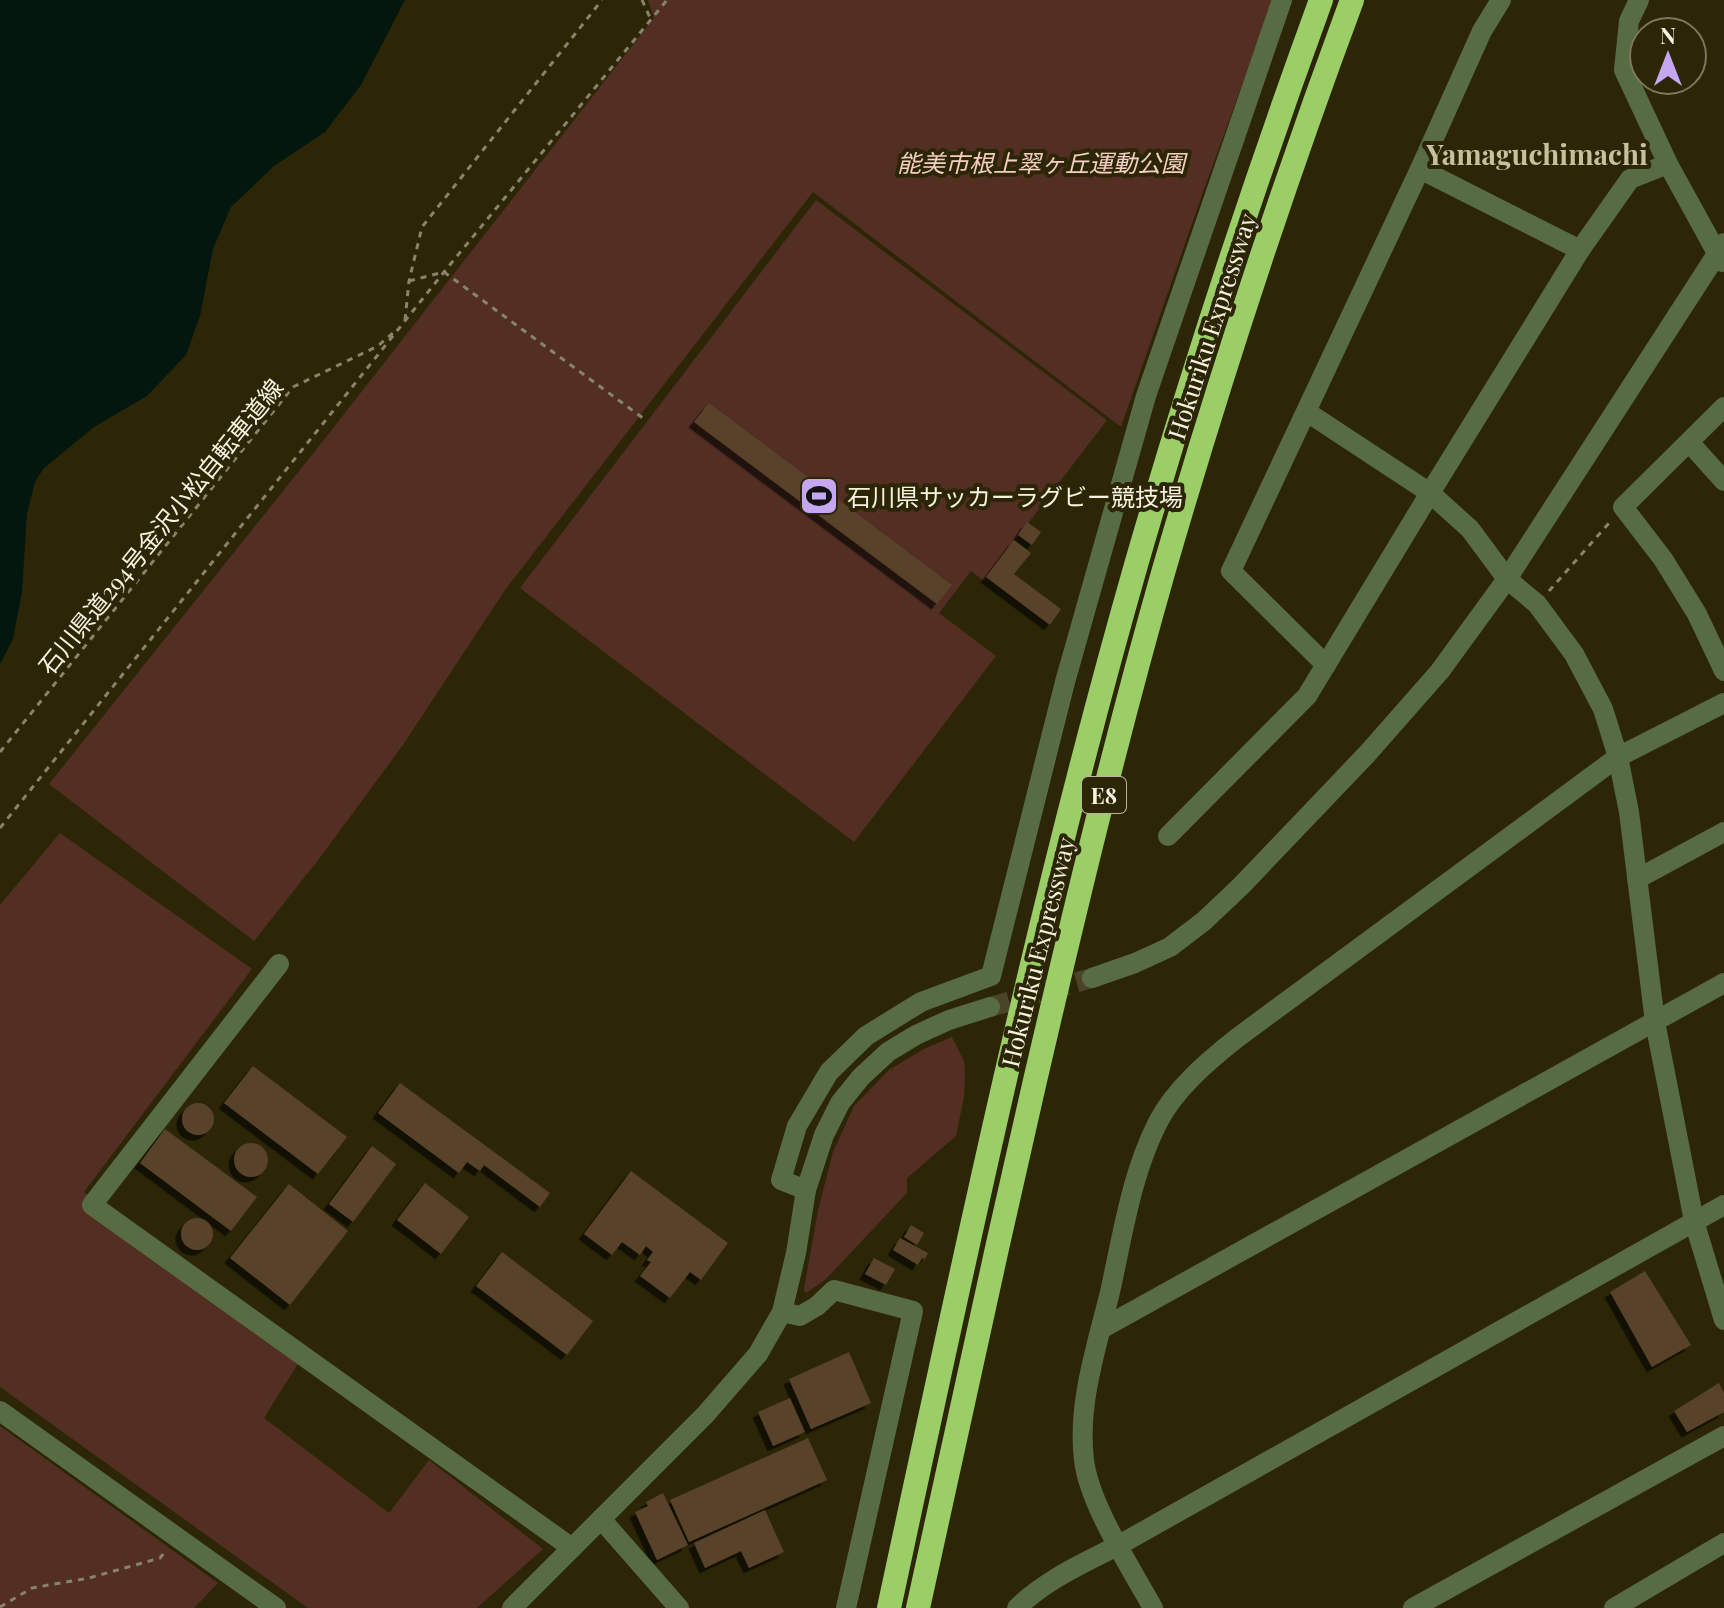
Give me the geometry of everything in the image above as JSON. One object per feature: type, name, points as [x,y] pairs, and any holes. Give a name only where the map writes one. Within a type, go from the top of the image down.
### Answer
[{"type":"highway","name":"Hokuriku Expressway","points":[[889,1608],[949,1327],[1037,944],[1128,594],[1243,223],[1321,0]]},
{"type":"highway","name":"Hokuriku Expressway","points":[[918,1608],[1065,949],[1163,574],[1270,231],[1352,0]]},
{"type":"street","points":[[806,1190],[781,1180],[797,1126],[829,1072],[866,1036],[921,1002],[991,976],[1065,682],[1146,396],[1282,0]]},
{"type":"street","points":[[1326,665],[1231,571],[1482,31],[1501,0]]},
{"type":"street","points":[[1092,978],[1170,947],[1204,921],[1367,754],[1440,671],[1507,579],[1722,254],[1668,164],[1624,70],[1629,21],[1639,0]]},
{"type":"street","points":[[1168,836],[1307,696],[1580,250],[1630,179],[1668,164]]},
{"type":"street","points":[[1420,169],[1580,250]]},
{"type":"street","points":[[1724,407],[1623,507],[1663,559],[1697,614],[1724,671]]},
{"type":"street","points":[[1307,412],[1430,493],[1470,529],[1507,579],[1537,604],[1574,654],[1603,709],[1618,757],[1629,812],[1655,1022],[1694,1221],[1724,1320]]},
{"type":"street","points":[[1689,442],[1724,481]]},
{"type":"street","points":[[1153,1608],[1091,1491],[1084,1462],[1082,1428],[1135,1176],[1159,1120],[1212,1058],[1237,1038],[1618,757],[1724,703]]},
{"type":"street","points":[[1637,879],[1724,832]]},
{"type":"street","points":[[279,964],[92,1205],[572,1548]]},
{"type":"street","points":[[1101,1329],[1724,983]]},
{"type":"street","points":[[512,1608],[731,1386],[758,1354],[782,1312],[806,1190],[824,1135],[840,1103],[861,1077],[888,1052],[949,1020],[990,1007]]},
{"type":"street","points":[[1017,1608],[1031,1594],[1079,1566],[1724,1205]]},
{"type":"street","points":[[782,1312],[800,1316],[834,1290],[913,1311],[846,1608]]},
{"type":"street","points":[[0,1411],[276,1608]]},
{"type":"street","points":[[1413,1608],[1724,1436]]},
{"type":"street","points":[[601,1519],[679,1608]]},
{"type":"street","points":[[1614,1608],[1724,1543]]},
{"type":"path","points":[[404,323],[409,281],[422,227],[602,0]]},
{"type":"path","points":[[642,0],[651,20]]},
{"type":"path","points":[[0,828],[444,272],[667,0]]},
{"type":"path","points":[[409,281],[444,272]]},
{"type":"path","points":[[444,272],[647,421]]},
{"type":"path","name":"石川県道294号金沢小松自転車道線","points":[[0,752],[293,387],[378,346],[404,323]]},
{"type":"path","points":[[1537,604],[1623,507]]},
{"type":"path","points":[[0,1607],[32,1588],[89,1578],[160,1558],[178,1538]]},
{"type":"green space","name":"能美市根上翠ヶ丘運動公園","points":[[648,0],[1273,0],[1121,427],[813,192],[505,590],[403,745],[254,941],[49,784],[654,18]]},
{"type":"green space","name":"石川県サッカーラグビー競技場","points":[[816,200],[1107,420],[984,581],[971,571],[939,613],[996,656],[854,842],[520,588]]},
{"type":"green space","points":[[60,833],[252,969],[84,1192],[299,1362],[264,1418],[389,1513],[429,1460],[543,1549],[477,1608],[308,1608],[0,1387],[0,905]]},
{"type":"green space","points":[[952,1037],[964,1061],[965,1074],[956,1136],[907,1178],[907,1193],[825,1280],[806,1293],[804,1289],[818,1210],[833,1152],[854,1106],[889,1070]]},
{"type":"green space","points":[[0,1426],[218,1583],[194,1608],[0,1608]]},
{"type":"shaded area","points":[[0,0],[405,0],[361,85],[325,132],[274,166],[231,207],[213,249],[200,316],[186,355],[147,396],[94,427],[43,469],[35,482],[27,514],[22,592],[13,639],[0,664]]},
{"type":"building","points":[[709,403],[952,585],[937,604],[694,422]]},
{"type":"building","points":[[1027,522],[1041,532],[1032,545],[1018,535]]},
{"type":"building","points":[[1014,540],[1031,553],[1014,574],[1061,609],[1050,625],[986,577]]},
{"type":"building","points":[[253,1066],[347,1137],[318,1174],[224,1103]]},
{"type":"building","points":[[400,1083],[550,1193],[540,1207],[484,1165],[480,1171],[467,1162],[459,1173],[378,1113]]},
{"type":"building","points":[[198,1103],[209,1108],[214,1119],[209,1130],[198,1135],[187,1130],[182,1119],[187,1108]]},
{"type":"building","points":[[165,1129],[257,1197],[231,1231],[140,1163]]},
{"type":"building","points":[[251,1143],[263,1148],[268,1160],[263,1172],[251,1177],[239,1172],[234,1160],[239,1148]]},
{"type":"building","points":[[372,1146],[396,1164],[353,1222],[329,1204]]},
{"type":"building","points":[[631,1171],[728,1243],[701,1280],[690,1272],[670,1298],[640,1276],[651,1262],[647,1260],[653,1252],[646,1246],[640,1255],[622,1242],[612,1255],[584,1234]]},
{"type":"building","points":[[425,1183],[469,1217],[441,1254],[397,1220]]},
{"type":"building","points":[[289,1184],[348,1231],[290,1305],[230,1258]]},
{"type":"building","points":[[197,1218],[208,1223],[213,1234],[208,1245],[197,1250],[186,1245],[181,1234],[186,1223]]},
{"type":"building","points":[[911,1225],[924,1233],[917,1245],[904,1237]]},
{"type":"building","points":[[900,1238],[928,1253],[925,1259],[922,1258],[918,1265],[893,1250]]},
{"type":"building","points":[[502,1252],[593,1321],[567,1355],[476,1286]]},
{"type":"building","points":[[874,1258],[895,1269],[886,1285],[865,1274]]},
{"type":"building","points":[[1645,1271],[1691,1345],[1652,1367],[1610,1292]]},
{"type":"building","points":[[849,1352],[871,1403],[811,1429],[789,1379]]},
{"type":"building","points":[[1719,1383],[1724,1393],[1724,1412],[1687,1432],[1674,1411]]},
{"type":"building","points":[[790,1398],[805,1432],[773,1446],[758,1412]]},
{"type":"building","points":[[808,1438],[827,1480],[689,1542],[670,1500]]},
{"type":"building","points":[[663,1493],[688,1545],[657,1560],[635,1512]]},
{"type":"building","points":[[765,1510],[784,1552],[749,1568],[741,1551],[705,1568],[694,1543]]},
{"type":"tunnel","points":[[990,1007],[1092,978]]},
{"type":"place","name":"石川県サッカーラグビー競技場","points":[[819,496]]},
{"type":"district","name":"Yamaguchimachi","points":[[1537,153]]}]
